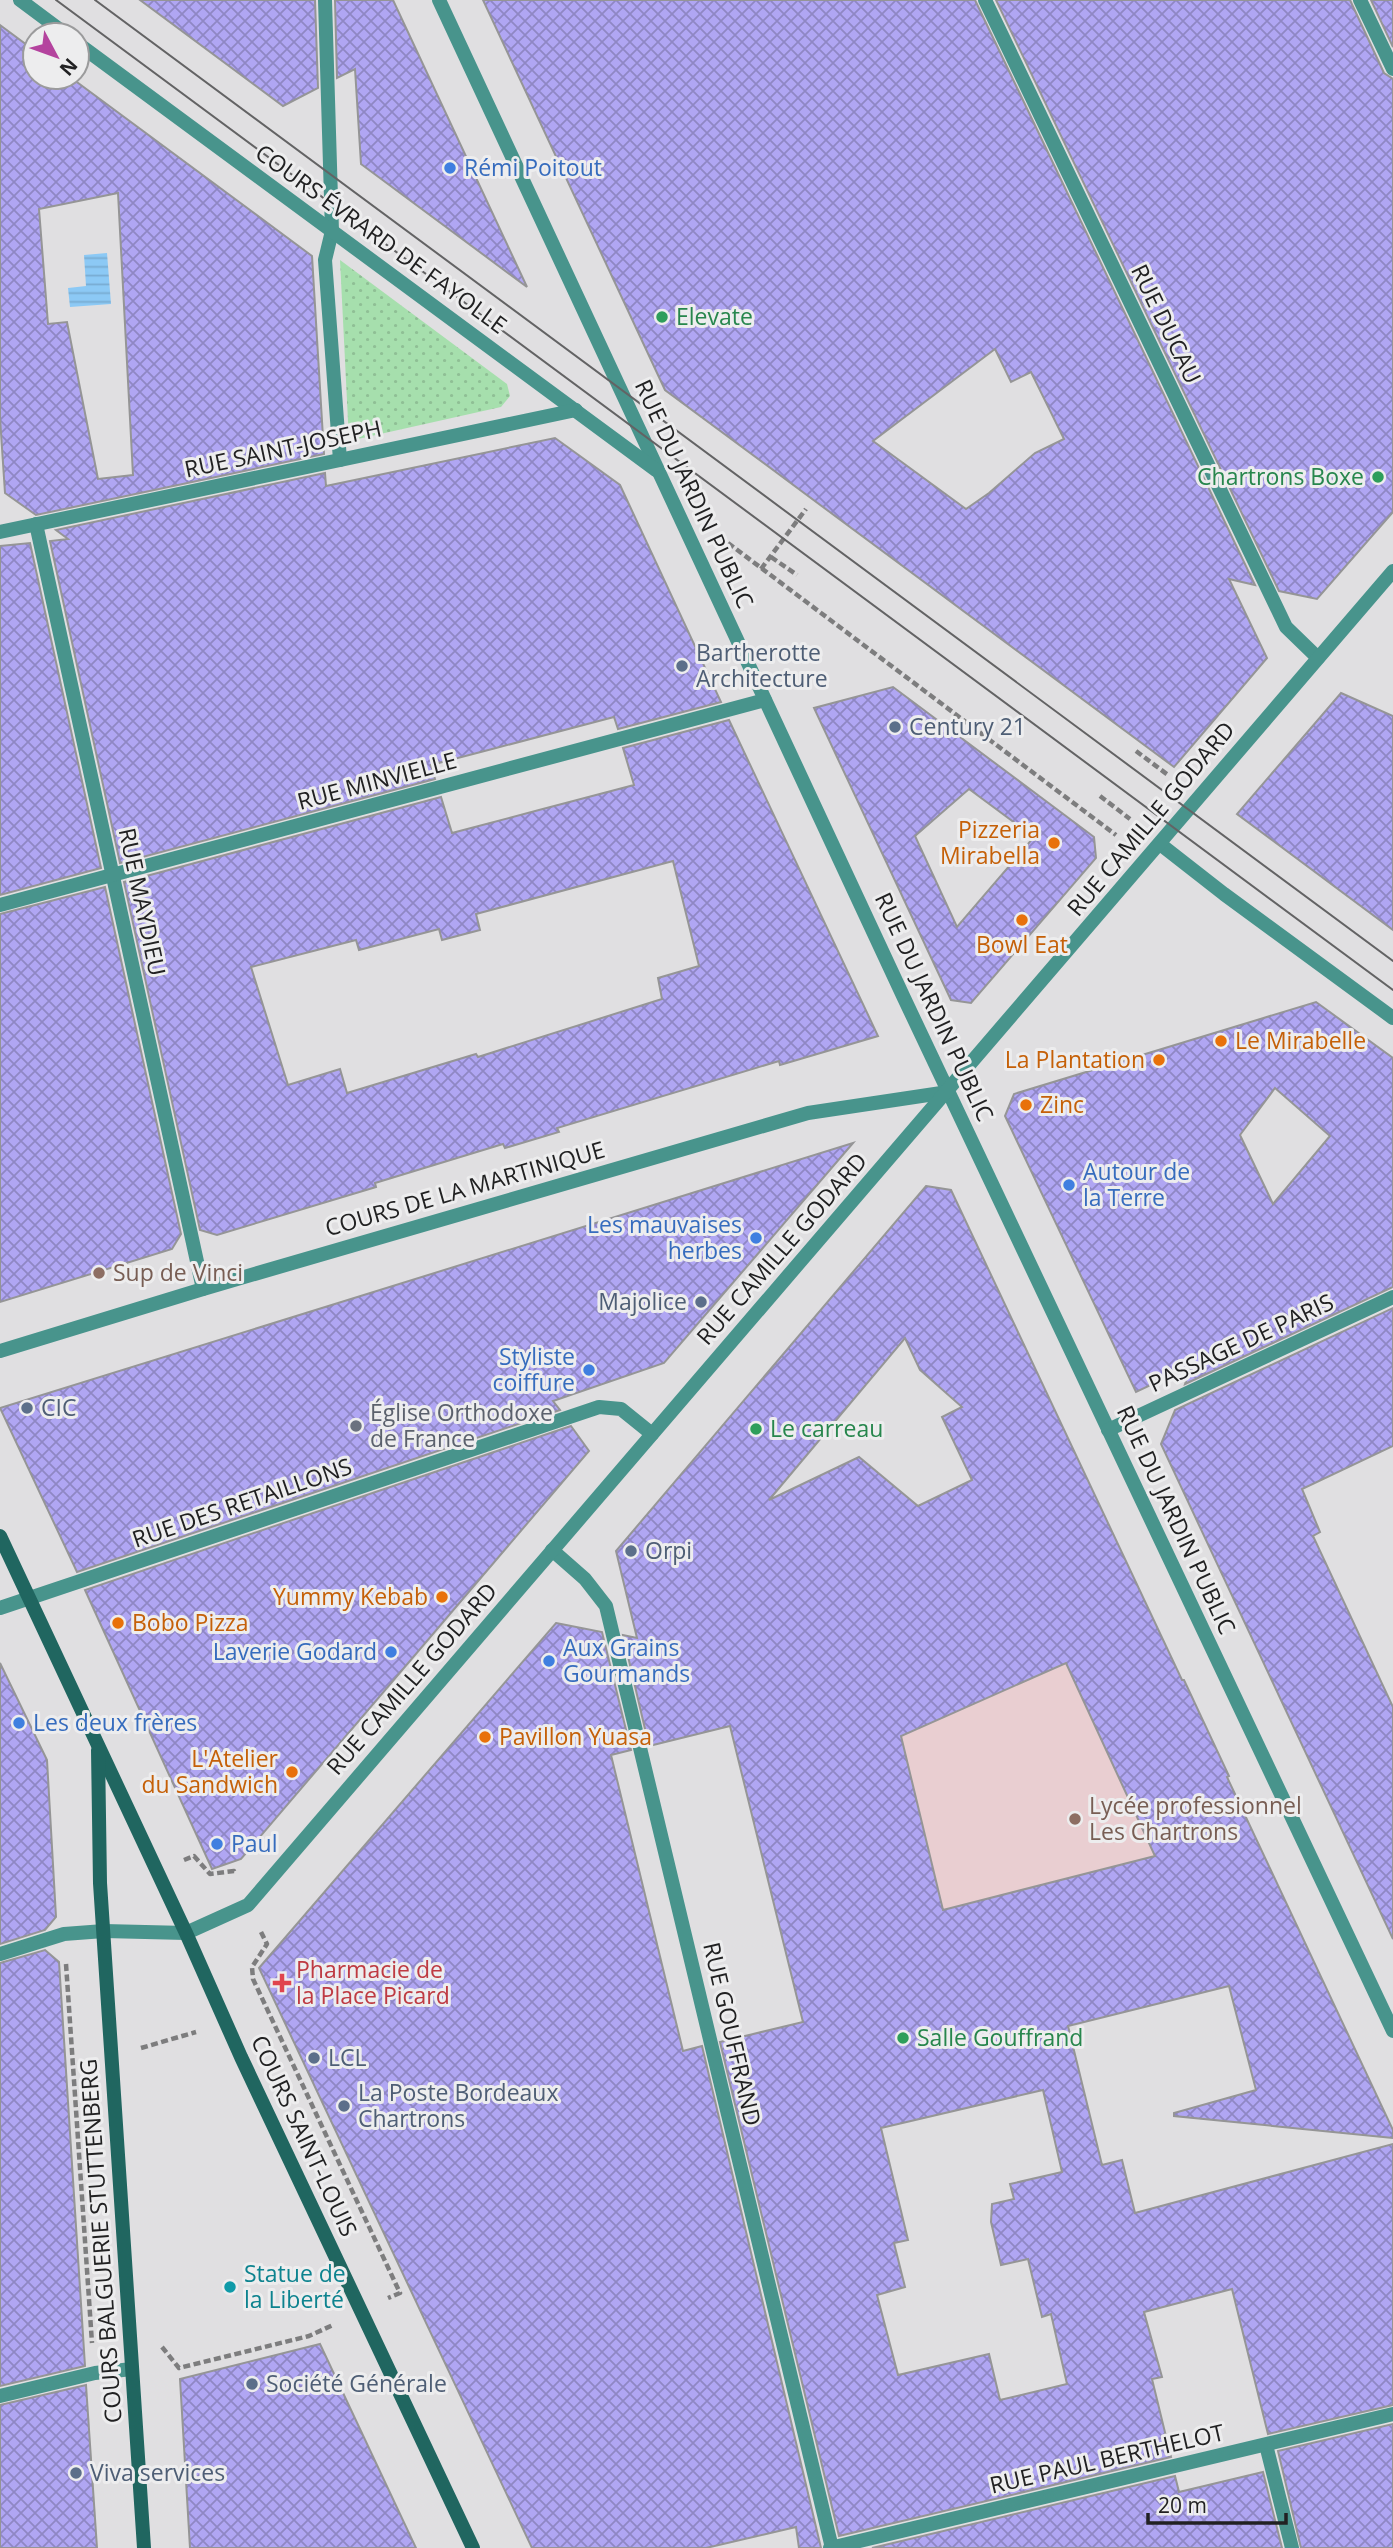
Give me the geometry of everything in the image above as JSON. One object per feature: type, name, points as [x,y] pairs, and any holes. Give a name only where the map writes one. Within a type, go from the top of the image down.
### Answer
[{"type":"main road","name":"COURS SAINT-LOUIS","points":[[0,1536],[473,2548]]},
{"type":"main road","name":"COURS BALGUERIE STUTTENBERG","points":[[98,1745],[99,1844],[144,2548]]},
{"type":"street","points":[[20,0],[48,21]]},
{"type":"street","points":[[325,0],[332,231],[325,260],[340,460]]},
{"type":"street","name":"RUE DU JARDIN PUBLIC","points":[[439,0],[948,1092],[1393,2031]]},
{"type":"street","name":"RUE DUCAU","points":[[985,0],[1286,628],[1318,658]]},
{"type":"street","points":[[1360,0],[1393,69]]},
{"type":"street","name":"COURS ÉVRARD DE FAYOLLE","points":[[91,53],[658,471]]},
{"type":"street","name":"RUE SAINT-JOSEPH","points":[[0,532],[576,410]]},
{"type":"street","name":"RUE MAYDIEU","points":[[36,524],[203,1289]]},
{"type":"street","name":"RUE CAMILLE GODARD","points":[[186,1933],[248,1905],[1393,571]]},
{"type":"street","name":"RUE MINVIELLE","points":[[0,905],[765,701]]},
{"type":"street","points":[[1160,844],[1393,1018]]},
{"type":"street","name":"COURS DE LA MARTINIQUE","points":[[0,1351],[203,1289],[808,1113],[948,1092]]},
{"type":"street","name":"PASSAGE DE PARIS","points":[[1108,1430],[1393,1297]]},
{"type":"street","name":"RUE DES RETAILLONS","points":[[0,1608],[599,1407],[621,1409],[652,1434]]},
{"type":"street","name":"RUE GOUFFRAND","points":[[552,1550],[585,1578],[606,1606],[831,2548]]},
{"type":"street","points":[[0,1954],[64,1934],[104,1931],[186,1933]]},
{"type":"street","points":[[0,2396],[96,2373],[132,2370]]},
{"type":"street","name":"RUE PAUL BERTHELOT","points":[[831,2548],[1393,2414]]},
{"type":"street","points":[[1266,2445],[1292,2548]]},
{"type":"path","points":[[761,569],[806,509]]},
{"type":"path","points":[[688,536],[708,527],[1116,835]]},
{"type":"path","points":[[771,556],[797,575]]},
{"type":"path","points":[[1136,751],[1168,775]]},
{"type":"path","points":[[1100,796],[1130,819]]},
{"type":"path","points":[[91,2338],[151,2333],[179,2368],[309,2336],[400,2293],[253,1979],[252,1967],[267,1944],[248,1905]]},
{"type":"path","points":[[71,2055],[132,2051],[202,2030],[263,2002]]},
{"type":"shaded area","name":"Lycée professionnel Les Chartrons","points":[[1121,1551],[1288,1906],[962,1985],[930,1926],[897,1724]]},
{"type":"green space","points":[[340,260],[507,384],[510,396],[501,407],[349,441]]},
{"type":"water","points":[[107,253],[111,304],[70,307],[68,288],[86,286],[84,255]]},
{"type":"building","points":[[140,0],[315,0],[318,88],[283,106]]},
{"type":"building","points":[[335,0],[393,0],[527,287],[361,164],[355,69],[337,78]]},
{"type":"building","points":[[483,0],[975,0],[1255,585],[1229,579],[1267,658],[1174,767],[665,390]],"holes":[[[995,349],[1011,382],[1031,372],[1064,439],[1035,453],[966,509],[873,441]]]},
{"type":"building","points":[[996,0],[1350,0],[1384,73],[1393,79],[1393,512],[1317,599],[1279,591]]},
{"type":"building","points":[[1371,0],[1393,0],[1393,47]]},
{"type":"building","points":[[0,25],[21,41],[21,91],[89,91],[312,256],[324,454],[36,515],[5,493],[0,418]],"holes":[[[118,193],[133,475],[98,479],[67,322],[48,324],[39,209]]]},
{"type":"building","points":[[555,438],[620,485],[721,702],[618,729],[614,717],[431,765],[435,779],[120,863],[50,541],[68,539],[56,530],[325,473],[326,486]]},
{"type":"building","points":[[30,543],[101,868],[0,895],[0,546]]},
{"type":"building","points":[[893,687],[1094,837],[1096,858],[971,1003],[951,1000],[814,708]],"holes":[[[969,789],[1034,837],[957,927],[915,836]]]},
{"type":"building","points":[[1341,693],[1393,716],[1393,930],[1237,814]]},
{"type":"building","points":[[729,720],[878,1036],[780,1065],[779,1061],[557,1128],[559,1132],[505,1148],[503,1144],[375,1183],[376,1187],[217,1235],[200,1230],[124,882],[441,797],[452,833],[634,785],[623,748]],"holes":[[[673,861],[699,966],[658,978],[662,999],[478,1057],[476,1054],[347,1093],[340,1069],[288,1085],[251,967],[356,940],[359,950],[439,929],[442,940],[480,930],[476,914]]]},
{"type":"building","points":[[105,887],[181,1234],[172,1249],[0,1302],[0,914]]},
{"type":"building","points":[[1316,1002],[1393,1058],[1393,1287],[1185,1384],[1191,1366],[1136,1392],[1005,1116],[1014,1094]],"holes":[[[1275,1088],[1330,1136],[1273,1204],[1240,1135]]]},
{"type":"building","points":[[853,1143],[664,1363],[553,1401],[560,1410],[77,1572],[0,1408]]},
{"type":"building","points":[[926,1186],[951,1190],[1184,1680],[1393,2130],[1393,2138],[1174,2116],[1174,2113],[1256,2090],[1229,1986],[1068,2026],[1102,2165],[1122,2160],[1135,2213],[1393,2144],[1393,2405],[1268,2434],[1232,2289],[1144,2312],[1162,2377],[1152,2379],[1171,2457],[839,2536],[720,2042],[803,2022],[730,1726],[649,1746],[623,1635],[637,1638],[616,1551]],"holes":[[[905,1338],[920,1370],[962,1407],[942,1417],[972,1480],[918,1506],[859,1457],[769,1500]],[[1066,1663],[1155,1856],[943,1910],[901,1736]],[[1043,2090],[1062,2172],[1010,2184],[1014,2199],[992,2204],[991,2222],[1001,2265],[1028,2259],[1042,2317],[1051,2314],[1067,2384],[1000,2400],[989,2354],[898,2375],[877,2295],[905,2287],[894,2243],[908,2240],[881,2128]]]},
{"type":"building","points":[[1393,1308],[1393,1446],[1302,1489],[1320,1532],[1313,1536],[1393,1707],[1393,1939],[1161,1444],[1175,1410]]},
{"type":"building","points":[[571,1426],[589,1451],[241,1859],[212,1869],[85,1590]]},
{"type":"building","points":[[556,1623],[602,1632],[631,1750],[611,1755],[683,2051],[702,2046],[821,2548],[799,2548],[796,2527],[706,2548],[532,2548],[259,1968]]},
{"type":"building","points":[[0,1663],[47,1760],[56,1917],[45,1930],[0,1944]]},
{"type":"building","points":[[45,1950],[59,1962],[85,2366],[0,2386],[0,1963]]},
{"type":"building","points":[[320,2344],[416,2548],[190,2548],[180,2379]]},
{"type":"building","points":[[86,2385],[97,2548],[0,2548],[0,2405]]},
{"type":"building","points":[[1393,2424],[1393,2548],[1301,2548],[1278,2451]]},
{"type":"building","points":[[1263,2472],[1282,2548],[872,2548],[1175,2476],[1179,2492]]},
{"type":"tram line","points":[[56,0],[1393,990]]},
{"type":"tram line","points":[[95,0],[1393,961]]},
{"type":"place","name":"Rémi Poitout","points":[[450,168]]},
{"type":"place","name":"Elevate","points":[[662,317]]},
{"type":"place","name":"Chartrons Boxe","points":[[1378,477]]},
{"type":"place","name":"Bartherotte Architecture","points":[[682,666]]},
{"type":"place","name":"Century 21","points":[[895,727]]},
{"type":"place","name":"Pizzeria Mirabella","points":[[1054,843]]},
{"type":"place","name":"Bowl Eat","points":[[1022,920]]},
{"type":"place","name":"Le Mirabelle","points":[[1221,1041]]},
{"type":"place","name":"La Plantation","points":[[1159,1060]]},
{"type":"place","name":"Zinc","points":[[1026,1105]]},
{"type":"place","name":"Autour de la Terre","points":[[1069,1185]]},
{"type":"place","name":"Les mauvaises herbes","points":[[756,1238]]},
{"type":"place","name":"Sup de Vinci","points":[[99,1273]]},
{"type":"place","name":"Majolice","points":[[701,1302]]},
{"type":"place","name":"Styliste coiffure","points":[[589,1370]]},
{"type":"place","name":"CIC","points":[[27,1408]]},
{"type":"place","name":"Église Orthodoxe de France","points":[[356,1426]]},
{"type":"place","name":"Le carreau","points":[[756,1429]]},
{"type":"place","name":"Orpi","points":[[631,1551]]},
{"type":"place","name":"Yummy Kebab","points":[[442,1597]]},
{"type":"place","name":"Bobo Pizza","points":[[118,1623]]},
{"type":"place","name":"Laverie Godard","points":[[391,1652]]},
{"type":"place","name":"Aux Grains Gourmands","points":[[549,1661]]},
{"type":"place","name":"Les deux frères","points":[[19,1723]]},
{"type":"place","name":"Pavillon Yuasa","points":[[485,1737]]},
{"type":"place","name":"L'Atelier du Sandwich","points":[[292,1772]]},
{"type":"place","name":"Lycée professionnel Les Chartrons","points":[[1075,1819]]},
{"type":"place","name":"Paul","points":[[217,1844]]},
{"type":"place","name":"Pharmacie de la Place Picard","points":[[282,1983]]},
{"type":"place","name":"Salle Gouffrand","points":[[903,2038]]},
{"type":"place","name":"LCL","points":[[314,2058]]},
{"type":"place","name":"La Poste Bordeaux Chartrons","points":[[344,2106]]},
{"type":"place","name":"Statue de la Liberté","points":[[230,2287]]},
{"type":"place","name":"Société Générale","points":[[252,2384]]},
{"type":"place","name":"Viva services","points":[[76,2473]]}]
